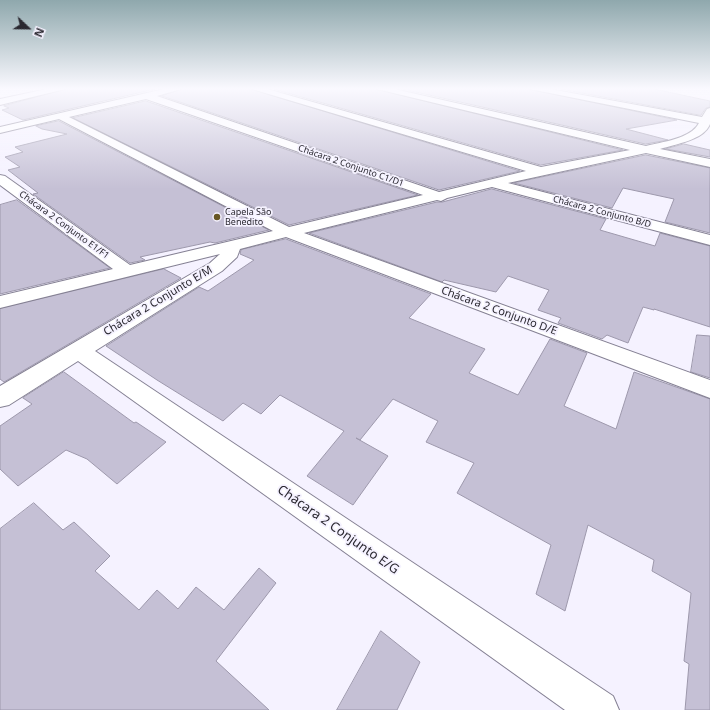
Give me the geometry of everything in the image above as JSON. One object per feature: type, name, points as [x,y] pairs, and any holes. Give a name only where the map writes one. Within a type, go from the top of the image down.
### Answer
[{"type":"street","points":[[0,130],[34,122]]},
{"type":"street","name":"Chácara 2 Conjunto D/E","points":[[72,122],[289,233],[710,389]]},
{"type":"street","name":"Chácara 2 Conjunto C1/D1","points":[[223,122],[441,197]]},
{"type":"street","points":[[368,122],[541,172]]},
{"type":"street","points":[[523,122],[710,163]]},
{"type":"street","points":[[0,302],[541,172],[646,150],[689,137],[701,130],[705,122]]},
{"type":"street","name":"Chácara 2 Conjunto E1/F1","points":[[0,179],[128,272]]},
{"type":"street","name":"Chácara 2 Conjunto B/D","points":[[494,184],[710,240]]},
{"type":"street","name":"Chácara 2 Conjunto E/M","points":[[0,398],[216,267],[231,253],[232,247]]},
{"type":"street","name":"Chácara 2 Conjunto E/G","points":[[78,350],[599,710]]},
{"type":"building","points":[[61,122],[269,230],[215,243],[210,242],[140,257],[145,260],[130,263],[33,194],[38,193],[8,170],[20,167],[5,157],[23,152],[15,147],[67,134],[42,129],[36,126]]},
{"type":"building","points":[[81,122],[207,122],[418,195],[289,225]]},
{"type":"building","points":[[239,122],[360,122],[520,171],[439,190]]},
{"type":"building","points":[[390,122],[510,122],[623,150],[541,165]]},
{"type":"building","points":[[549,122],[665,122],[626,129],[668,140],[646,144]]},
{"type":"building","points":[[684,144],[710,150],[710,157],[666,149]]},
{"type":"building","points":[[646,155],[710,168],[710,233],[665,222],[674,199],[623,188],[612,208],[514,183]]},
{"type":"building","points":[[492,189],[606,219],[600,230],[655,246],[660,233],[710,246],[710,327],[654,309],[643,307],[628,343],[607,335],[602,339],[558,323],[561,318],[538,310],[549,290],[508,276],[496,292],[444,280],[442,282],[309,233]]},
{"type":"building","points":[[17,200],[110,268],[0,294],[0,205]]},
{"type":"building","points":[[286,239],[431,294],[409,318],[485,349],[469,373],[518,395],[550,339],[587,353],[564,406],[616,429],[634,372],[710,399],[710,710],[685,710],[689,664],[684,661],[691,593],[652,571],[654,560],[588,525],[565,611],[536,594],[551,545],[457,493],[474,463],[426,442],[438,421],[393,399],[360,440],[356,438],[388,456],[353,505],[307,476],[344,431],[280,395],[261,414],[243,403],[223,421],[106,346],[199,287],[208,291],[254,260],[240,254],[241,250]]},
{"type":"building","points":[[164,269],[181,278],[4,382],[0,379],[0,309]]},
{"type":"building","points":[[697,335],[710,336],[710,378],[691,372]]},
{"type":"building","points":[[64,372],[134,423],[136,422],[166,442],[117,484],[87,459],[66,450],[18,486],[0,469],[0,426],[32,404],[23,398]]},
{"type":"building","points":[[34,503],[63,530],[74,522],[110,556],[95,571],[139,610],[157,590],[178,609],[196,587],[224,610],[259,568],[276,583],[216,661],[269,710],[0,710],[0,529]]},
{"type":"building","points":[[381,631],[420,662],[397,710],[337,710]]},
{"type":"place","name":"Capela São Benedito","points":[[217,217]]}]
